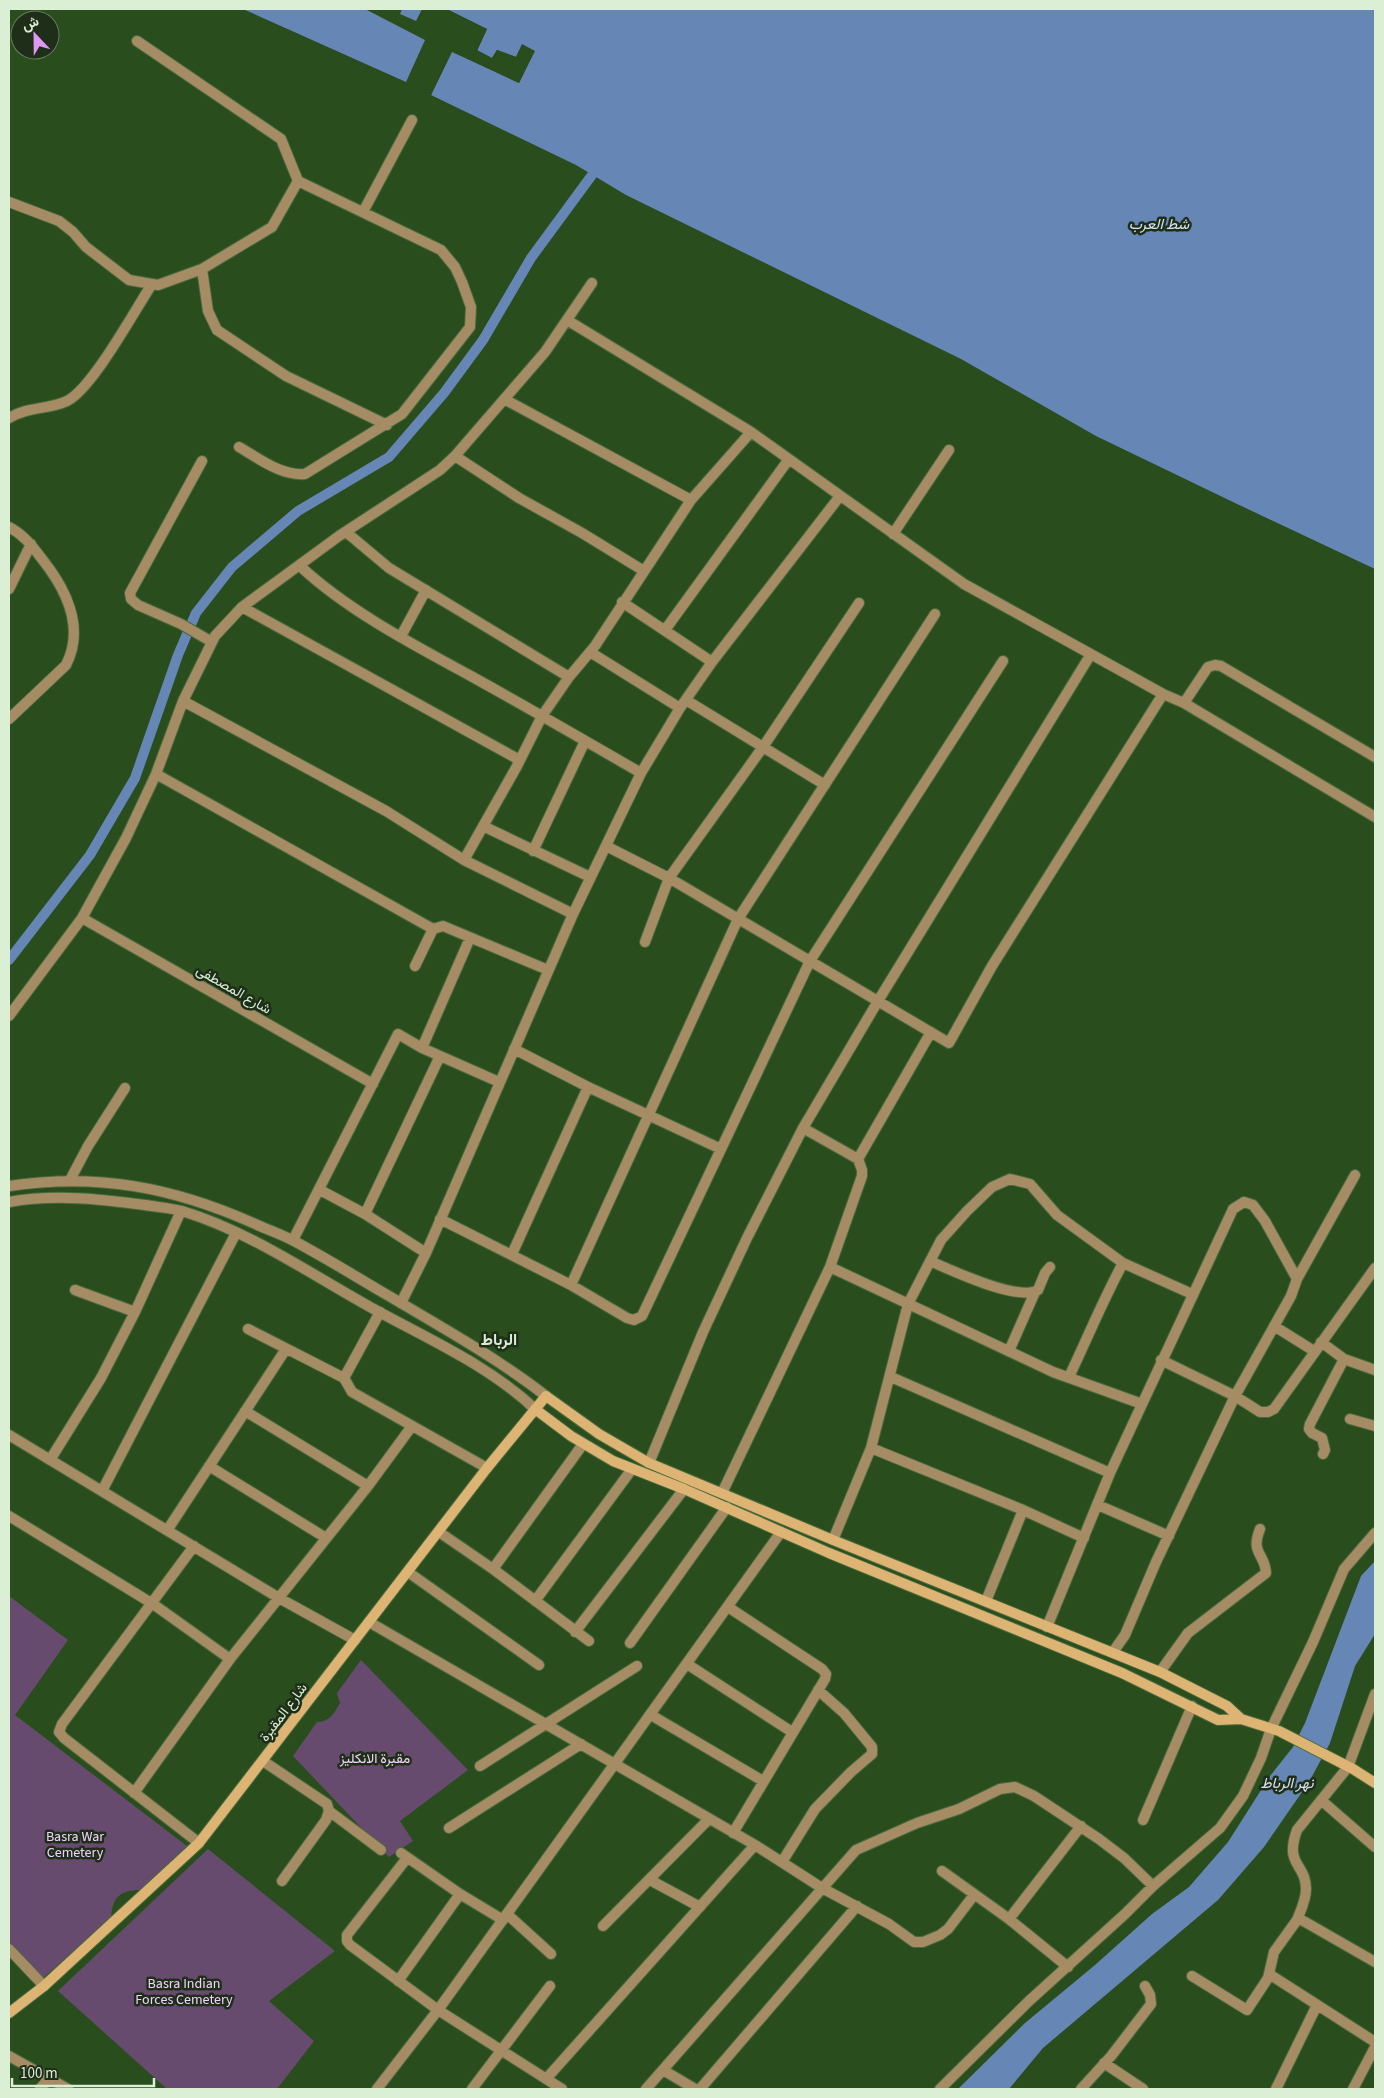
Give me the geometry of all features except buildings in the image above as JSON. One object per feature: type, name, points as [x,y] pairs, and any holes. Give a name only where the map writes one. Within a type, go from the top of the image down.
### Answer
[{"type":"main road","points":[[546,1396],[599,1434],[649,1463],[833,1540],[1160,1672],[1227,1706],[1241,1719]]},
{"type":"main road","name":"شارع المقبرة","points":[[9,2013],[44,1986],[199,1843],[487,1468],[546,1396]]},
{"type":"main road","points":[[535,1409],[584,1444],[632,1469],[684,1489],[781,1532],[1122,1673],[1218,1720],[1241,1719],[1275,1730],[1345,1765],[1375,1783]]},
{"type":"main road","points":[[908,1584],[913,1572]]},
{"type":"street","points":[[137,41],[281,139],[298,181],[441,250],[455,267],[471,307],[470,327],[402,414],[387,425],[305,474],[294,475],[280,470],[239,447]]},
{"type":"street","points":[[363,212],[412,120]]},
{"type":"street","points":[[9,202],[59,221],[73,232],[86,247],[129,280],[158,285],[202,269],[272,226],[298,181]]},
{"type":"street","points":[[202,269],[208,311],[217,330],[286,376],[387,425]]},
{"type":"street","points":[[9,1016],[82,918],[126,838],[156,774],[183,701],[210,641],[242,607],[346,532],[440,470],[455,456],[545,352],[592,283]]},
{"type":"street","points":[[9,418],[27,409],[56,405],[68,401],[78,394],[108,355],[152,284]]},
{"type":"street","points":[[567,320],[751,432],[964,584],[1163,694],[1184,703],[1375,817]]},
{"type":"street","points":[[504,399],[691,500]]},
{"type":"street","points":[[464,860],[542,716],[569,677],[590,652],[691,500],[751,432]]},
{"type":"street","points":[[894,534],[949,450]]},
{"type":"street","points":[[455,456],[518,498],[582,533],[644,571]]},
{"type":"street","points":[[665,630],[789,459]]},
{"type":"street","points":[[202,461],[130,593],[131,599],[138,605],[181,624],[210,641]]},
{"type":"street","points":[[393,1319],[426,1253],[573,914],[641,773],[683,704],[712,662],[840,496]]},
{"type":"street","points":[[9,527],[25,537],[47,564],[69,600],[74,625],[72,654],[66,666],[9,719]]},
{"type":"street","points":[[346,532],[388,568],[569,677]]},
{"type":"street","points":[[9,589],[30,544]]},
{"type":"street","points":[[300,566],[315,580],[401,636],[641,773]]},
{"type":"street","points":[[401,636],[426,590]]},
{"type":"street","points":[[622,602],[712,662]]},
{"type":"street","points":[[645,942],[669,878],[763,748],[859,603]]},
{"type":"street","points":[[242,607],[516,758],[518,762]]},
{"type":"street","points":[[571,1284],[738,919],[935,614]]},
{"type":"street","points":[[590,652],[763,748],[825,785]]},
{"type":"street","points":[[649,1463],[703,1332],[747,1238],[804,1128],[878,1001],[1091,654]]},
{"type":"street","points":[[440,1219],[571,1284],[627,1318],[634,1320],[640,1318],[810,961],[1003,661]]},
{"type":"street","points":[[1184,703],[1208,667],[1221,666],[1375,757]]},
{"type":"street","points":[[606,846],[669,878],[949,1044],[992,966],[1163,694]]},
{"type":"street","points":[[183,701],[378,806],[464,860],[573,914]]},
{"type":"street","points":[[533,851],[586,741]]},
{"type":"street","points":[[156,774],[433,928],[443,926],[548,970]]},
{"type":"street","points":[[483,826],[590,877]]},
{"type":"street","name":"شارع المصطفى","points":[[82,918],[372,1084]]},
{"type":"street","points":[[415,966],[433,928]]},
{"type":"street","points":[[422,1048],[470,938]]},
{"type":"street","points":[[722,1493],[830,1267],[862,1176],[858,1159],[930,1032]]},
{"type":"street","points":[[293,1240],[398,1034],[422,1048],[499,1082]]},
{"type":"street","points":[[514,1049],[588,1087],[721,1149]]},
{"type":"street","points":[[365,1214],[440,1056]]},
{"type":"street","points":[[512,1254],[588,1087]]},
{"type":"street","points":[[70,1180],[88,1146],[125,1088]]},
{"type":"street","points":[[804,1128],[858,1159]]},
{"type":"street","points":[[1113,1652],[1125,1635],[1235,1396],[1355,1175]]},
{"type":"street","points":[[833,1540],[871,1448],[891,1377],[908,1304],[941,1240],[992,1187],[1010,1179],[1030,1184],[1058,1214],[1123,1263],[1192,1294]]},
{"type":"street","points":[[9,1186],[34,1182],[70,1180],[135,1186],[173,1193],[213,1206],[293,1240],[500,1362],[546,1396]]},
{"type":"street","points":[[131,1203],[135,1186]]},
{"type":"street","points":[[320,1190],[365,1214],[426,1253]]},
{"type":"street","points":[[9,1202],[65,1197],[131,1203],[181,1211],[236,1233],[284,1257],[488,1372],[515,1390],[535,1409]]},
{"type":"street","points":[[1047,1627],[1110,1473],[1233,1209],[1244,1202],[1253,1205],[1265,1221],[1297,1279]]},
{"type":"street","points":[[50,1460],[101,1378],[135,1312],[181,1211]]},
{"type":"street","points":[[102,1491],[236,1233]]},
{"type":"street","points":[[930,1261],[999,1289],[1011,1292],[1036,1292]]},
{"type":"street","points":[[1069,1377],[1095,1323],[1106,1294],[1123,1263]]},
{"type":"street","points":[[830,1267],[1009,1351],[1069,1377],[1142,1404]]},
{"type":"street","points":[[1009,1351],[1036,1292],[1050,1267]]},
{"type":"street","points":[[1161,1360],[1235,1396],[1260,1412],[1268,1412],[1274,1409],[1375,1268]]},
{"type":"street","points":[[75,1290],[135,1312]]},
{"type":"street","points":[[344,1378],[380,1312]]},
{"type":"street","points":[[1274,1326],[1344,1359],[1375,1370]]},
{"type":"street","points":[[248,1329],[344,1378],[352,1392],[487,1468]]},
{"type":"street","points":[[168,1530],[286,1349]]},
{"type":"street","points":[[1323,1454],[1325,1450],[1322,1438],[1312,1433],[1309,1429],[1310,1424],[1344,1359]]},
{"type":"street","points":[[891,1377],[1110,1473]]},
{"type":"street","points":[[245,1411],[368,1486]]},
{"type":"street","points":[[1350,1419],[1375,1426]]},
{"type":"street","points":[[134,1793],[230,1659],[368,1486],[412,1426]]},
{"type":"street","points":[[9,1435],[279,1598],[355,1640]]},
{"type":"street","points":[[493,1569],[584,1444]]},
{"type":"street","points":[[871,1448],[1023,1510],[1084,1538]]},
{"type":"street","points":[[209,1466],[326,1538]]},
{"type":"street","points":[[535,1601],[632,1469]]},
{"type":"street","points":[[576,1632],[684,1489]]},
{"type":"street","points":[[1098,1505],[1169,1536]]},
{"type":"street","points":[[630,1643],[727,1507]]},
{"type":"street","points":[[986,1601],[1023,1510]]},
{"type":"street","points":[[9,1516],[153,1604],[230,1659]]},
{"type":"street","points":[[1160,1672],[1188,1634],[1266,1573],[1266,1567],[1259,1556],[1256,1541],[1260,1529]]},
{"type":"street","points":[[439,1532],[493,1569],[588,1641]]},
{"type":"street","points":[[377,2089],[438,2010],[781,1532]]},
{"type":"street","points":[[940,2089],[1029,2001],[1152,1886],[1220,1828],[1243,1796],[1275,1730],[1344,1568],[1375,1533]]},
{"type":"street","points":[[194,1546],[153,1604],[62,1724],[59,1732],[64,1738],[199,1843]]},
{"type":"street","points":[[408,1572],[539,1665]]},
{"type":"street","points":[[728,1607],[826,1674],[733,1833]]},
{"type":"street","points":[[370,1622],[756,1845],[822,1888],[889,1924],[908,1938],[918,1942],[940,1935],[948,1929],[974,1895]]},
{"type":"street","points":[[687,1664],[792,1732]]},
{"type":"street","points":[[480,1766],[548,1725],[638,1666]]},
{"type":"street","points":[[782,1862],[815,1809],[851,1772],[872,1754],[872,1748],[844,1713],[818,1690]]},
{"type":"street","points":[[1192,1976],[1247,2010],[1257,1995],[1269,1974],[1274,1952],[1297,1920],[1303,1906],[1306,1888],[1292,1852],[1292,1843],[1297,1830],[1345,1765],[1375,1694]]},
{"type":"street","points":[[1143,1820],[1192,1706]]},
{"type":"street","points":[[651,1715],[763,1781]]},
{"type":"street","points":[[449,1828],[581,1744]]},
{"type":"street","points":[[263,1760],[326,1804],[329,1811],[381,1850]]},
{"type":"street","points":[[646,2089],[856,1850],[917,1823],[959,1809],[1007,1787],[1023,1789],[1081,1826],[1124,1858],[1152,1886]]},
{"type":"street","points":[[1321,1800],[1375,1847]]},
{"type":"street","points":[[282,1881],[326,1820],[329,1811]]},
{"type":"street","points":[[603,1926],[709,1819]]},
{"type":"street","points":[[1009,1919],[1081,1826]]},
{"type":"street","points":[[546,2079],[756,1845]]},
{"type":"street","points":[[551,1954],[505,1917],[460,1894],[404,1855],[347,1935],[346,1941],[438,2010],[560,2089]]},
{"type":"street","points":[[942,1871],[1009,1919],[1068,1966]]},
{"type":"street","points":[[650,1880],[700,1907]]},
{"type":"street","points":[[398,1981],[460,1894]]},
{"type":"street","points":[[700,2089],[857,1906]]},
{"type":"street","points":[[1297,1920],[1303,1920],[1375,1962]]},
{"type":"street","points":[[9,1949],[44,1986]]},
{"type":"street","points":[[1269,1974],[1375,2042]]},
{"type":"street","points":[[472,2089],[550,1986]]},
{"type":"street","points":[[1081,2089],[1151,2004],[1150,1995],[1145,1986]]},
{"type":"street","points":[[1276,2089],[1318,2005]]},
{"type":"street","points":[[1357,2088],[1375,2047]]},
{"type":"street","points":[[9,2056],[68,2089]]},
{"type":"street","points":[[1104,2063],[1143,2089]]},
{"type":"street","points":[[662,2070],[696,2089]]},
{"type":"street","points":[[40,2089],[49,2078]]},
{"type":"green space","name":"Basra War Cemetery","points":[[9,1596],[68,1640],[15,1715],[187,1846],[140,1890],[133,1890],[118,1896],[113,1905],[111,1918],[42,1979],[9,1943]]},
{"type":"green space","name":"مقبرة الانكليز","points":[[361,1660],[468,1770],[400,1821],[413,1841],[389,1857],[293,1756],[317,1722],[328,1719],[334,1713],[340,1703],[337,1693]]},
{"type":"green space","name":"Basra Indian Forces Cemetery","points":[[208,1849],[335,1951],[269,2001],[314,2041],[277,2089],[167,2089],[58,1991]]},
{"type":"water","points":[[243,9],[365,9],[425,40],[406,82]]},
{"type":"water","points":[[402,9],[422,9],[416,21],[400,14]]},
{"type":"water","name":"شط العرب","points":[[447,9],[1375,9],[1375,569],[1096,436],[961,359],[626,195],[576,165],[431,95],[452,51],[519,83],[534,51],[522,45],[516,57],[497,50],[492,58],[477,51],[487,29]]},
{"type":"water","name":"نهر الرباط","points":[[1375,1561],[1375,1634],[1355,1666],[1330,1743],[1309,1782],[1264,1847],[1218,1900],[1043,2048],[1009,2089],[958,2089],[1025,2023],[1095,1965],[1152,1914],[1189,1887],[1228,1842],[1270,1776],[1293,1747],[1305,1723],[1361,1576]]},
{"type":"pier","points":[[445,9],[487,29],[477,50],[492,58],[497,50],[516,57],[522,44],[535,51],[519,83],[452,52],[431,95],[428,95],[451,49],[518,79],[531,52],[523,48],[517,59],[498,53],[492,60],[476,53],[475,50],[484,30]]},
{"type":"waterway","points":[[9,960],[90,855],[135,778],[178,655],[196,613],[232,567],[298,511],[389,457],[444,393],[483,340],[531,258],[592,175]]},
{"type":"district","name":"الرباط","points":[[499,1339]]}]
